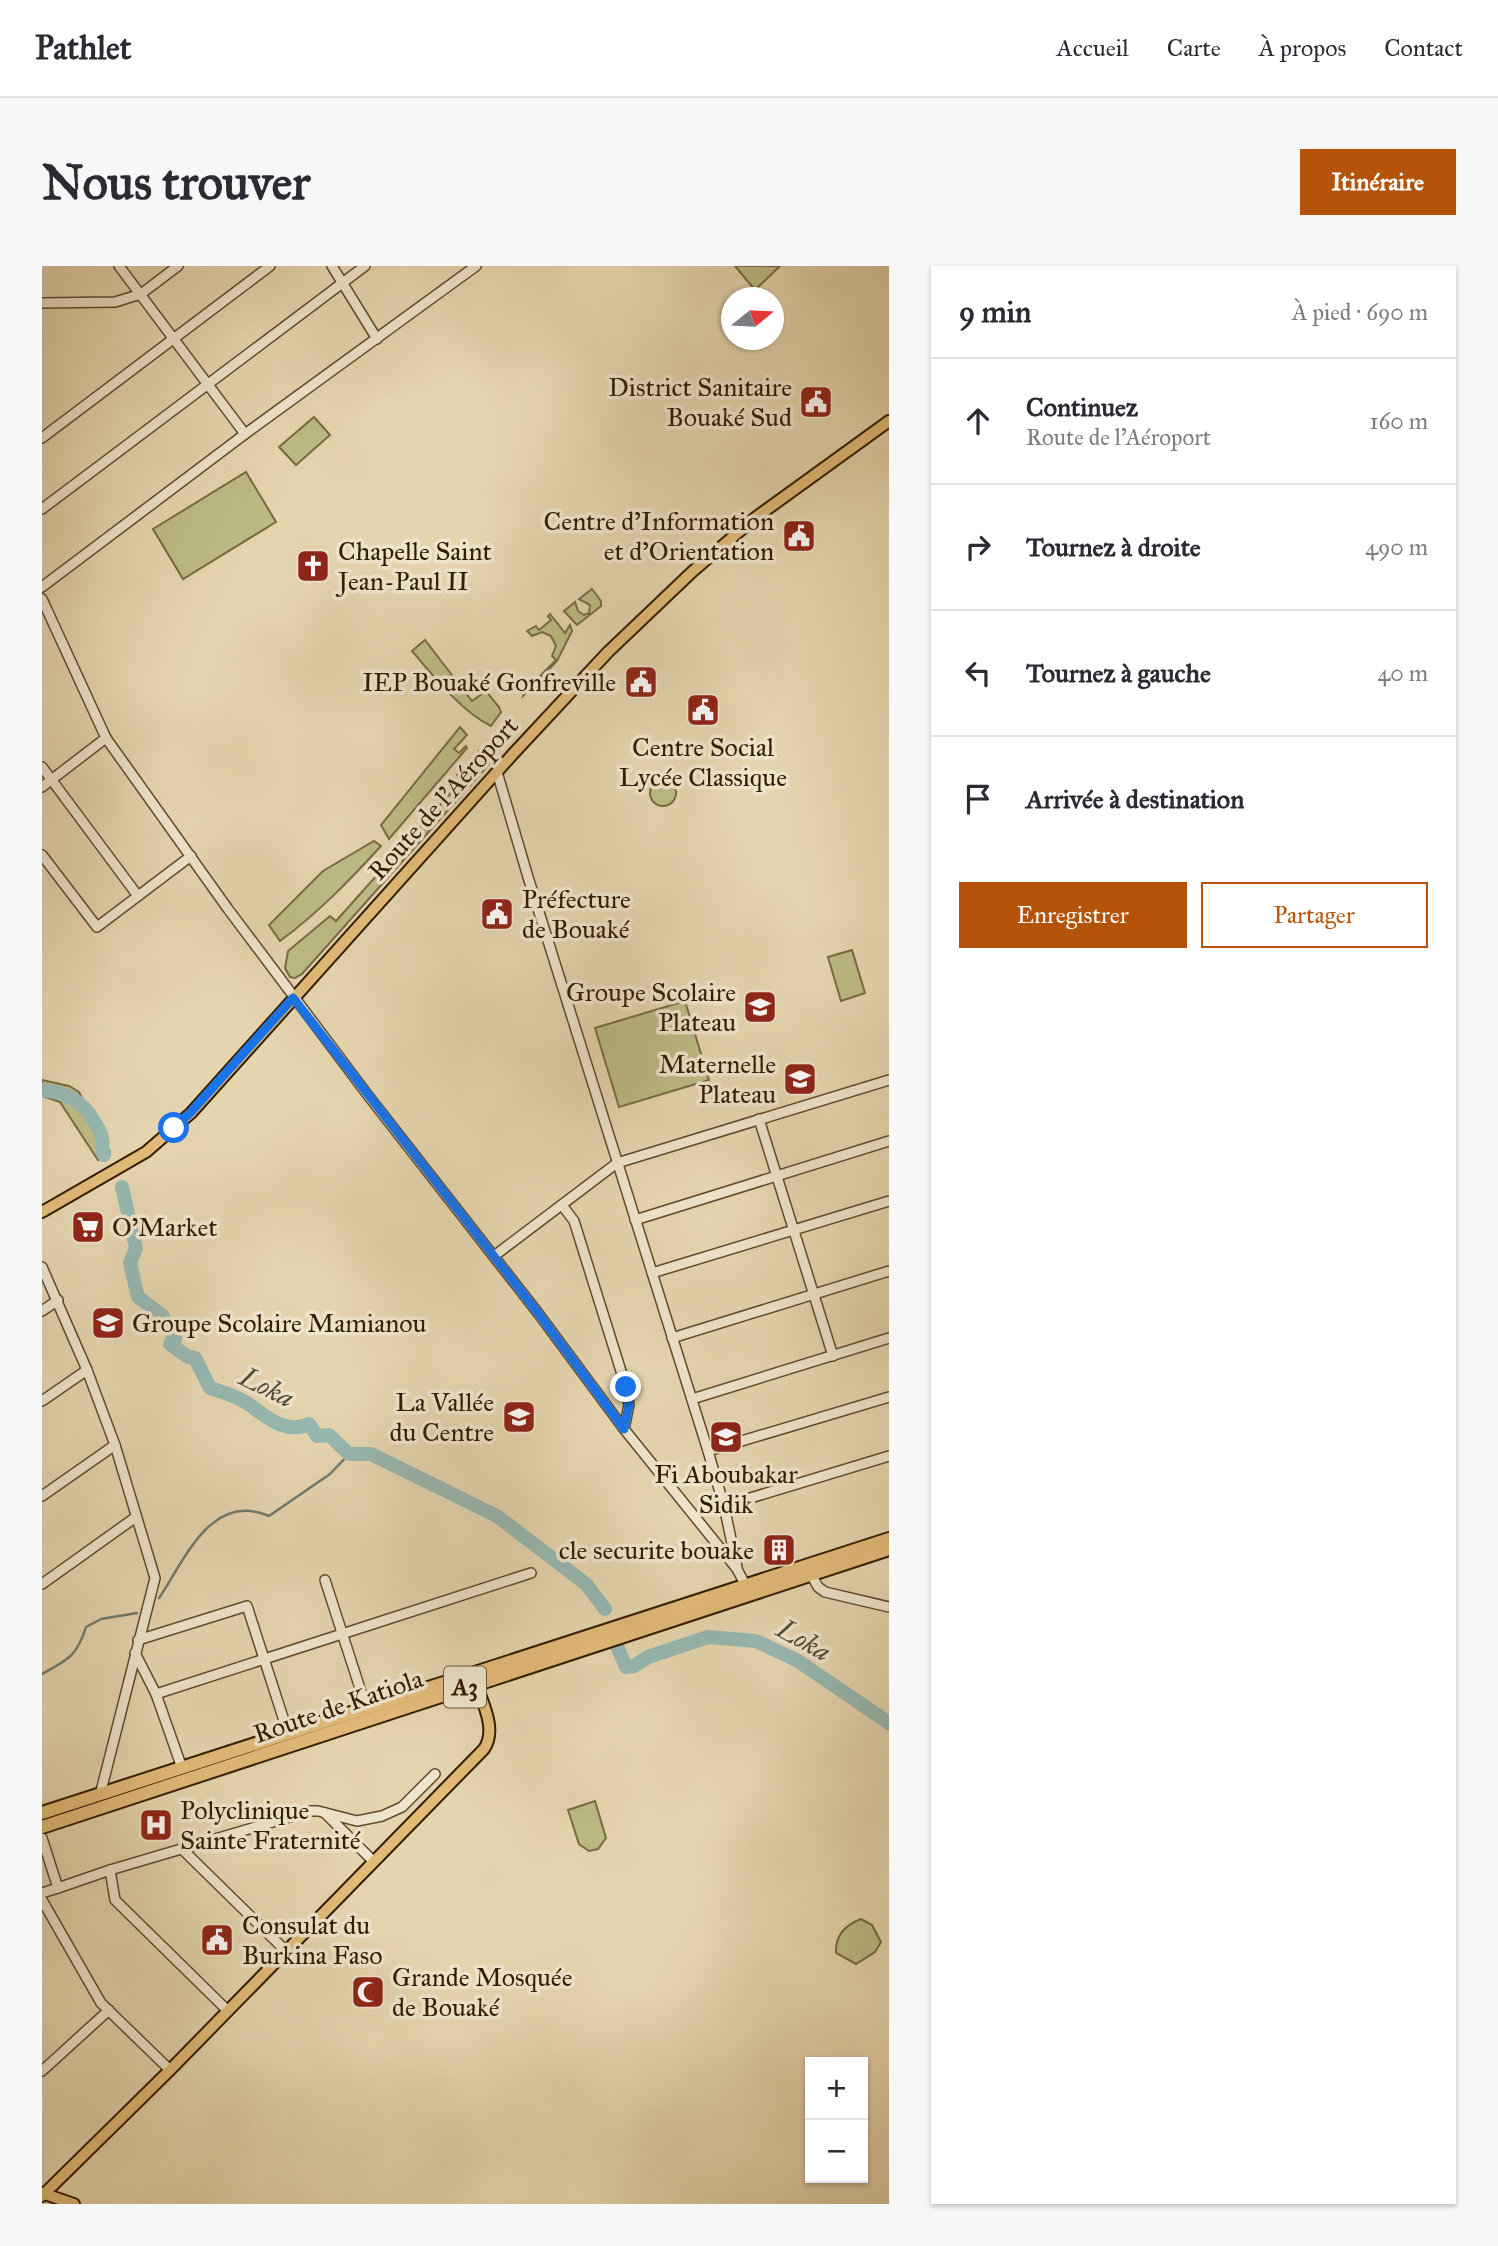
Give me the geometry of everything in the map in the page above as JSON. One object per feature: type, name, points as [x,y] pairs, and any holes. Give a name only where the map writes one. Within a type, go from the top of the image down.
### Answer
[{"type":"highway","name":"Route de Katiola","points":[[42,1827],[889,1539]]},
{"type":"highway","name":"Route de Katiola","points":[[748,1589],[811,1574],[889,1549]]},
{"type":"highway","name":"Route de Katiola","points":[[42,1814],[366,1707],[474,1678]]},
{"type":"main road","name":"Route de l'Aéroport","points":[[44,1209],[146,1152],[191,1112],[608,652],[693,571],[755,518],[889,421]]},
{"type":"main road","points":[[67,2203],[43,2194],[170,2070],[489,1742],[491,1732],[474,1678]]},
{"type":"street","points":[[119,266],[245,434]]},
{"type":"street","points":[[42,303],[115,302],[141,295],[178,266]]},
{"type":"street","points":[[42,438],[270,266]]},
{"type":"street","points":[[332,266],[377,338]]},
{"type":"street","points":[[42,509],[365,266]]},
{"type":"street","points":[[42,587],[245,434],[476,266]]},
{"type":"street","points":[[42,599],[106,738],[293,998],[494,1256],[624,1429],[737,1569],[748,1589]]},
{"type":"street","points":[[42,787],[106,738]]},
{"type":"street","points":[[42,767],[138,896]]},
{"type":"street","points":[[497,772],[708,1451],[724,1506],[737,1569]]},
{"type":"street","points":[[42,855],[97,927],[191,856]]},
{"type":"street","points":[[494,1256],[617,1163],[889,1080]]},
{"type":"street","points":[[759,1119],[833,1356]]},
{"type":"street","points":[[635,1220],[889,1142]]},
{"type":"street","points":[[652,1273],[889,1201]]},
{"type":"street","points":[[562,1205],[574,1220],[622,1372],[629,1405],[624,1429]]},
{"type":"street","points":[[42,1267],[87,1370],[115,1444],[155,1578],[100,1795]]},
{"type":"street","points":[[672,1338],[889,1271]]},
{"type":"street","points":[[42,1311],[58,1300]]},
{"type":"street","points":[[692,1399],[889,1338]]},
{"type":"street","points":[[42,1401],[87,1370]]},
{"type":"street","points":[[708,1451],[889,1397]]},
{"type":"street","points":[[42,1496],[115,1444]]},
{"type":"street","points":[[724,1506],[889,1456]]},
{"type":"street","points":[[42,1584],[136,1517]]},
{"type":"street","points":[[156,1694],[531,1573]]},
{"type":"street","points":[[811,1574],[818,1587],[825,1592],[889,1607]]},
{"type":"street","points":[[325,1580],[366,1707]]},
{"type":"street","points":[[138,1640],[246,1606],[288,1733]]},
{"type":"street","points":[[135,1653],[156,1694],[181,1768]]},
{"type":"street","points":[[42,1893],[310,1811],[357,1821],[382,1816],[402,1807],[435,1774]]},
{"type":"street","points":[[324,1812],[373,1861]]},
{"type":"street","points":[[42,1838],[58,1888]]},
{"type":"street","points":[[184,1850],[286,1951]]},
{"type":"street","points":[[110,1870],[116,1900],[228,2011]]},
{"type":"street","points":[[42,1899],[101,2003],[170,2070]]},
{"type":"street","points":[[42,2071],[109,2010]]},
{"type":"shaded area","points":[[735,266],[780,266],[758,287],[752,287]]},
{"type":"shaded area","points":[[314,417],[330,435],[296,465],[279,447]]},
{"type":"shaded area","points":[[246,472],[276,522],[183,579],[153,529]]},
{"type":"shaded area","points":[[592,589],[601,601],[601,606],[577,625],[564,611],[575,602],[578,611],[584,615],[589,613],[590,605],[579,599]]},
{"type":"shaded area","points":[[550,614],[565,633],[570,625],[572,631],[557,661],[523,696],[525,683],[529,687],[556,660],[552,656],[556,646],[551,636],[542,632],[532,636],[527,631],[536,626],[539,630],[551,620],[548,616]]},
{"type":"shaded area","points":[[425,640],[472,701],[486,691],[499,707],[501,712],[491,726],[459,703],[412,651]]},
{"type":"shaded area","points":[[460,727],[467,735],[454,749],[459,753],[466,746],[467,748],[389,839],[381,825]]},
{"type":"shaded area","points":[[479,752],[490,763],[302,974],[295,978],[290,977],[285,968],[288,951],[330,916],[336,921],[462,780],[457,775],[480,762]]},
{"type":"shaded area","points":[[663,780],[672,784],[676,793],[672,802],[663,806],[654,802],[650,793],[654,784]]},
{"type":"shaded area","points":[[374,841],[381,846],[369,859],[320,908],[280,941],[269,925],[323,871]]},
{"type":"shaded area","points":[[852,950],[865,993],[841,1001],[828,957]]},
{"type":"shaded area","points":[[685,1001],[709,1080],[619,1107],[595,1028]]},
{"type":"shaded area","points":[[42,1080],[69,1086],[79,1092],[110,1152],[98,1160],[60,1102],[42,1096]]},
{"type":"shaded area","points":[[595,1801],[606,1838],[598,1849],[589,1851],[579,1844],[568,1810]]},
{"type":"shaded area","points":[[861,1919],[872,1925],[881,1942],[875,1952],[856,1964],[836,1953],[836,1947],[842,1932]]},
{"type":"waterway","name":"Loka","points":[[42,1090],[63,1094],[85,1108],[101,1134],[104,1155]]},
{"type":"waterway","name":"Loka","points":[[122,1187],[136,1248],[130,1263],[138,1297],[162,1315],[175,1339],[170,1344],[188,1357],[195,1358],[210,1388],[243,1401],[283,1426],[300,1427],[309,1424],[317,1436],[329,1435],[349,1454],[371,1454],[497,1516],[586,1584],[605,1609]]},
{"type":"waterway","points":[[159,1598],[190,1549],[216,1521],[231,1513],[249,1511],[269,1516],[330,1474],[349,1454]]},
{"type":"waterway","points":[[42,1674],[59,1665],[75,1651],[86,1627],[101,1619],[137,1613]]},
{"type":"waterway","name":"Loka","points":[[617,1646],[626,1667],[708,1637],[756,1641],[798,1661],[889,1723]]},
{"type":"place","name":"District Sanitaire Bouaké Sud","points":[[816,402]]},
{"type":"place","name":"Centre d'Information et d'Orientation","points":[[799,536]]},
{"type":"place","name":"Chapelle Saint Jean-Paul II","points":[[313,566]]},
{"type":"place","name":"IEP Bouaké Gonfreville","points":[[641,682]]},
{"type":"place","name":"Centre Social Lycée Classique","points":[[703,710]]},
{"type":"place","name":"Préfecture de Bouaké","points":[[497,914]]},
{"type":"place","name":"Groupe Scolaire Plateau","points":[[760,1007]]},
{"type":"place","name":"Maternelle Plateau","points":[[800,1079]]},
{"type":"place","name":"O'Market","points":[[88,1227]]},
{"type":"place","name":"Groupe Scolaire Mamianou","points":[[108,1323]]},
{"type":"place","name":"La Vallée du Centre","points":[[519,1417]]},
{"type":"place","name":"Fi Aboubakar Sidik","points":[[726,1437]]},
{"type":"place","name":"cle securite bouake","points":[[779,1550]]},
{"type":"place","name":"Polyclinique Sainte Fraternité","points":[[156,1825]]},
{"type":"place","name":"Consulat du Burkina Faso","points":[[217,1940]]},
{"type":"place","name":"Grande Mosquée de Bouaké","points":[[368,1992]]},
{"type":"route","points":[[174,1128],[293,998],[538,1313],[624,1429],[629,1405],[626,1387]]}]
